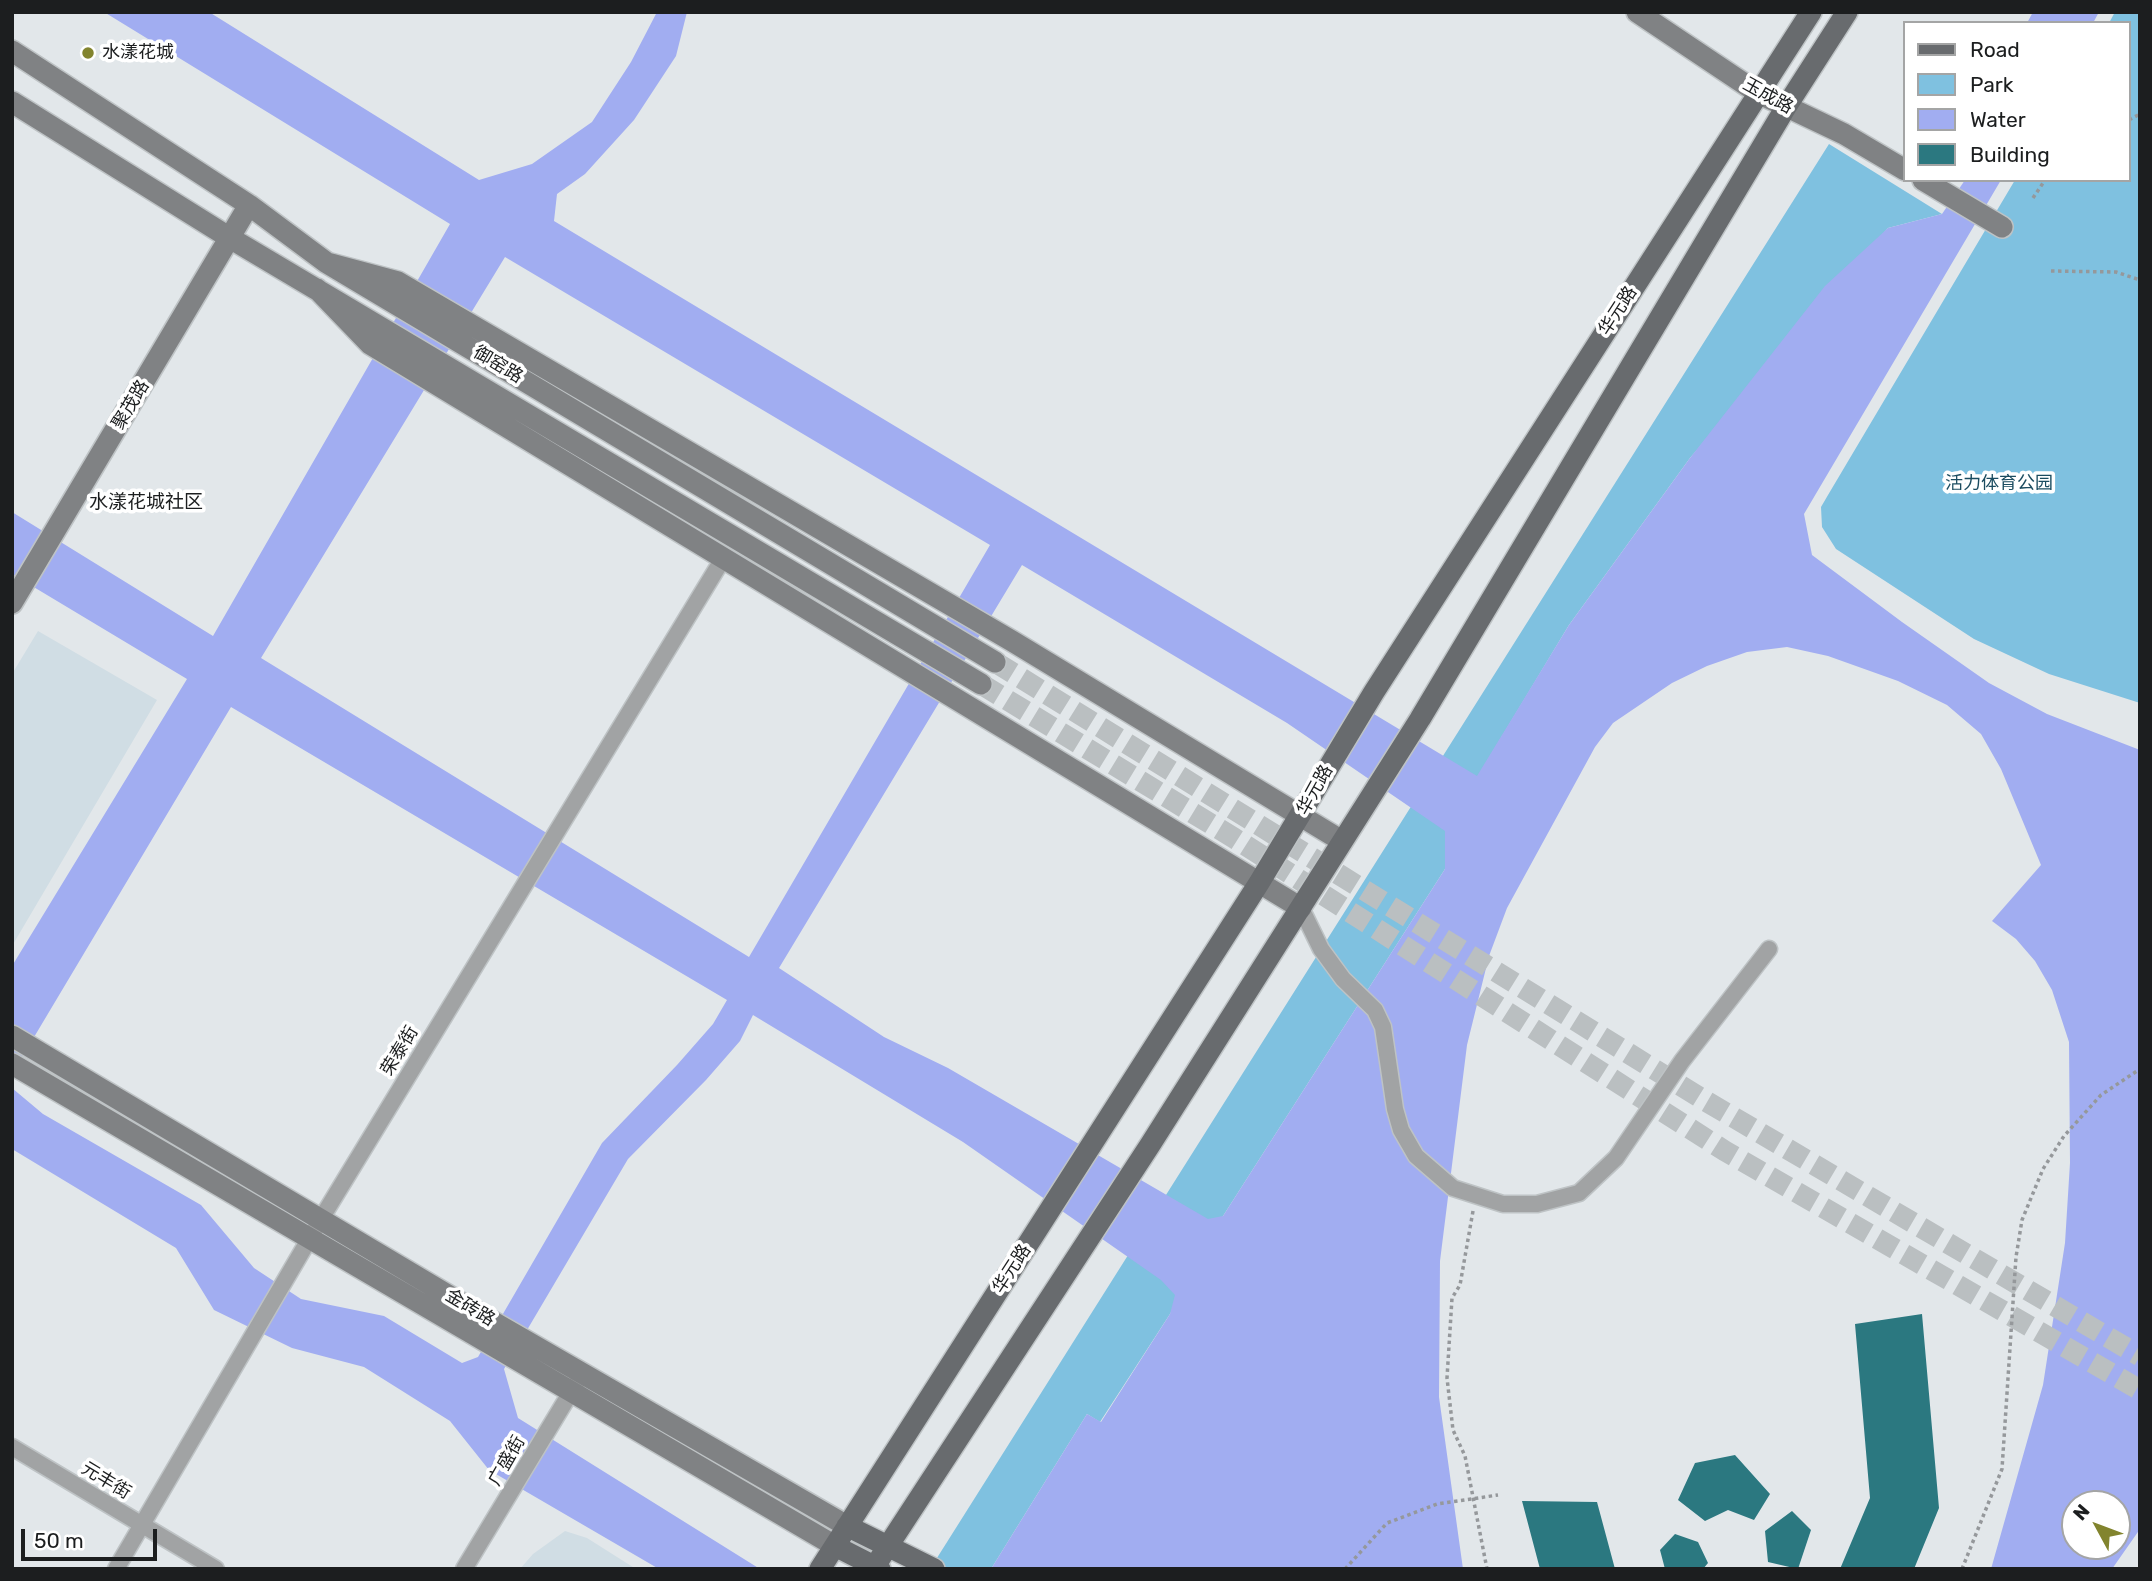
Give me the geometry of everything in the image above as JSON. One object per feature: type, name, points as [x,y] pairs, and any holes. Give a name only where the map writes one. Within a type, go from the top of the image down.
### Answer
[{"type":"main road","name":"华元路","points":[[820,1569],[1259,883],[1374,692],[1811,12]]},
{"type":"main road","points":[[876,1568],[888,1544],[1150,1145],[1420,719],[1786,107],[1847,12]]},
{"type":"main road","name":"金砖路","points":[[847,1526],[934,1569]]},
{"type":"main road","name":"金砖路","points":[[835,1546],[876,1568]]},
{"type":"street","name":"玉成路","points":[[1637,12],[1758,93],[1844,134],[1904,169]]},
{"type":"street","name":"御窑路","points":[[12,51],[249,205],[327,263],[395,292],[995,662]]},
{"type":"street","points":[[12,102],[317,289],[375,334],[724,557],[1301,908],[1321,949],[1343,979],[1375,1010],[1383,1027],[1401,1130],[1416,1156],[1452,1188],[1503,1204],[1537,1204],[1579,1193],[1616,1158],[1682,1061],[1769,949]]},
{"type":"street","points":[[1926,182],[2003,227]]},
{"type":"street","name":"聚茂路","points":[[13,603],[249,205]]},
{"type":"street","points":[[395,292],[478,328],[1012,641],[1342,841]]},
{"type":"street","name":"御窑路","points":[[447,378],[981,684]]},
{"type":"street","name":"荣泰街","points":[[116,1569],[321,1219],[724,557]]},
{"type":"street","name":"金砖路","points":[[12,1036],[321,1219],[482,1328],[523,1364],[835,1546]]},
{"type":"street","name":"金砖路","points":[[12,1065],[310,1241],[482,1328],[537,1346],[847,1526]]},
{"type":"street","name":"广盛街","points":[[464,1569],[582,1374]]},
{"type":"street","name":"元丰街","points":[[12,1447],[216,1569]]},
{"type":"path","points":[[2034,198],[2044,182]]},
{"type":"path","points":[[2050,271],[2116,272],[2140,280]]},
{"type":"path","points":[[1962,1569],[2002,1469],[2016,1257],[2022,1220],[2039,1178],[2064,1136],[2101,1095],[2140,1069]]},
{"type":"path","points":[[1475,1195],[1460,1285],[1452,1298],[1447,1364],[1453,1430],[1465,1456],[1487,1569]]},
{"type":"path","points":[[1345,1569],[1387,1523],[1428,1507],[1471,1497],[1498,1495]]},
{"type":"shaded area","points":[[38,631],[157,700],[12,946],[12,674]]},
{"type":"shaded area","points":[[565,1531],[587,1538],[636,1569],[520,1569],[533,1554]]},
{"type":"green space","name":"活力体育公园","points":[[2115,12],[2140,12],[2140,703],[2049,674],[1974,639],[1836,549],[1822,527],[1821,507],[2014,182],[2131,182],[2131,21],[2110,21]]},
{"type":"green space","points":[[1829,144],[1942,214],[1888,228],[1690,458],[1569,625],[1445,831],[1445,869],[1223,1216],[1170,1314],[1100,1422],[1087,1414],[991,1569],[930,1569]]},
{"type":"water","points":[[104,12],[209,12],[479,180],[532,164],[592,122],[631,62],[657,12],[687,12],[676,56],[634,120],[585,174],[557,194],[554,221],[1477,776],[1569,625],[1690,458],[1825,286],[1888,228],[1942,214],[1964,182],[2000,182],[1804,514],[1812,555],[1902,622],[1989,683],[2047,714],[2140,750],[2140,1529],[2131,1542],[2131,1490],[2061,1490],[2061,1560],[2118,1560],[2112,1569],[1991,1569],[2043,1385],[2065,1243],[2070,1163],[2069,1042],[2052,990],[2035,961],[2016,939],[1992,921],[2041,865],[2001,769],[1981,734],[1947,705],[1898,681],[1828,656],[1787,647],[1747,652],[1707,666],[1672,683],[1613,723],[1595,747],[1507,908],[1489,956],[1467,1045],[1440,1261],[1439,1397],[1463,1569],[991,1569],[1087,1414],[1101,1422],[1170,1314],[1175,1295],[1161,1280],[963,1142],[753,1015],[740,1041],[706,1080],[628,1159],[504,1369],[518,1418],[760,1569],[659,1569],[489,1470],[450,1421],[364,1367],[292,1348],[214,1310],[176,1248],[12,1149],[12,1088],[43,1114],[201,1205],[254,1268],[301,1299],[384,1316],[462,1363],[478,1357],[602,1143],[713,1024],[727,1000],[231,707],[12,1074],[12,966],[187,679],[12,574],[12,512],[213,636],[450,224]],"holes":[[[505,257],[990,545],[749,957],[261,658]],[[1022,565],[1287,723],[1445,831],[1445,869],[1223,1216],[1208,1219],[948,1068],[884,1037],[779,968]]]},
{"type":"water","points":[[2033,12],[2099,12],[2094,21],[2028,21]]},
{"type":"building","points":[[1922,1314],[1939,1508],[1914,1569],[1840,1569],[1870,1498],[1855,1324]]},
{"type":"building","points":[[1735,1455],[1770,1494],[1754,1520],[1728,1510],[1705,1521],[1678,1500],[1695,1463]]},
{"type":"building","points":[[1522,1501],[1597,1502],[1615,1569],[1540,1569]]},
{"type":"building","points":[[1792,1511],[1811,1530],[1798,1569],[1768,1562],[1765,1531]]},
{"type":"building","points":[[1675,1534],[1698,1542],[1708,1563],[1703,1569],[1665,1569],[1660,1550]]},
{"type":"tunnel","points":[[995,662],[1704,1100],[2140,1356]]},
{"type":"tunnel","points":[[981,684],[1234,838],[1725,1151],[2140,1390]]},
{"type":"place","name":"水漾花城","points":[[88,53]]},
{"type":"district","name":"水漾花城社区","points":[[146,503]]}]
